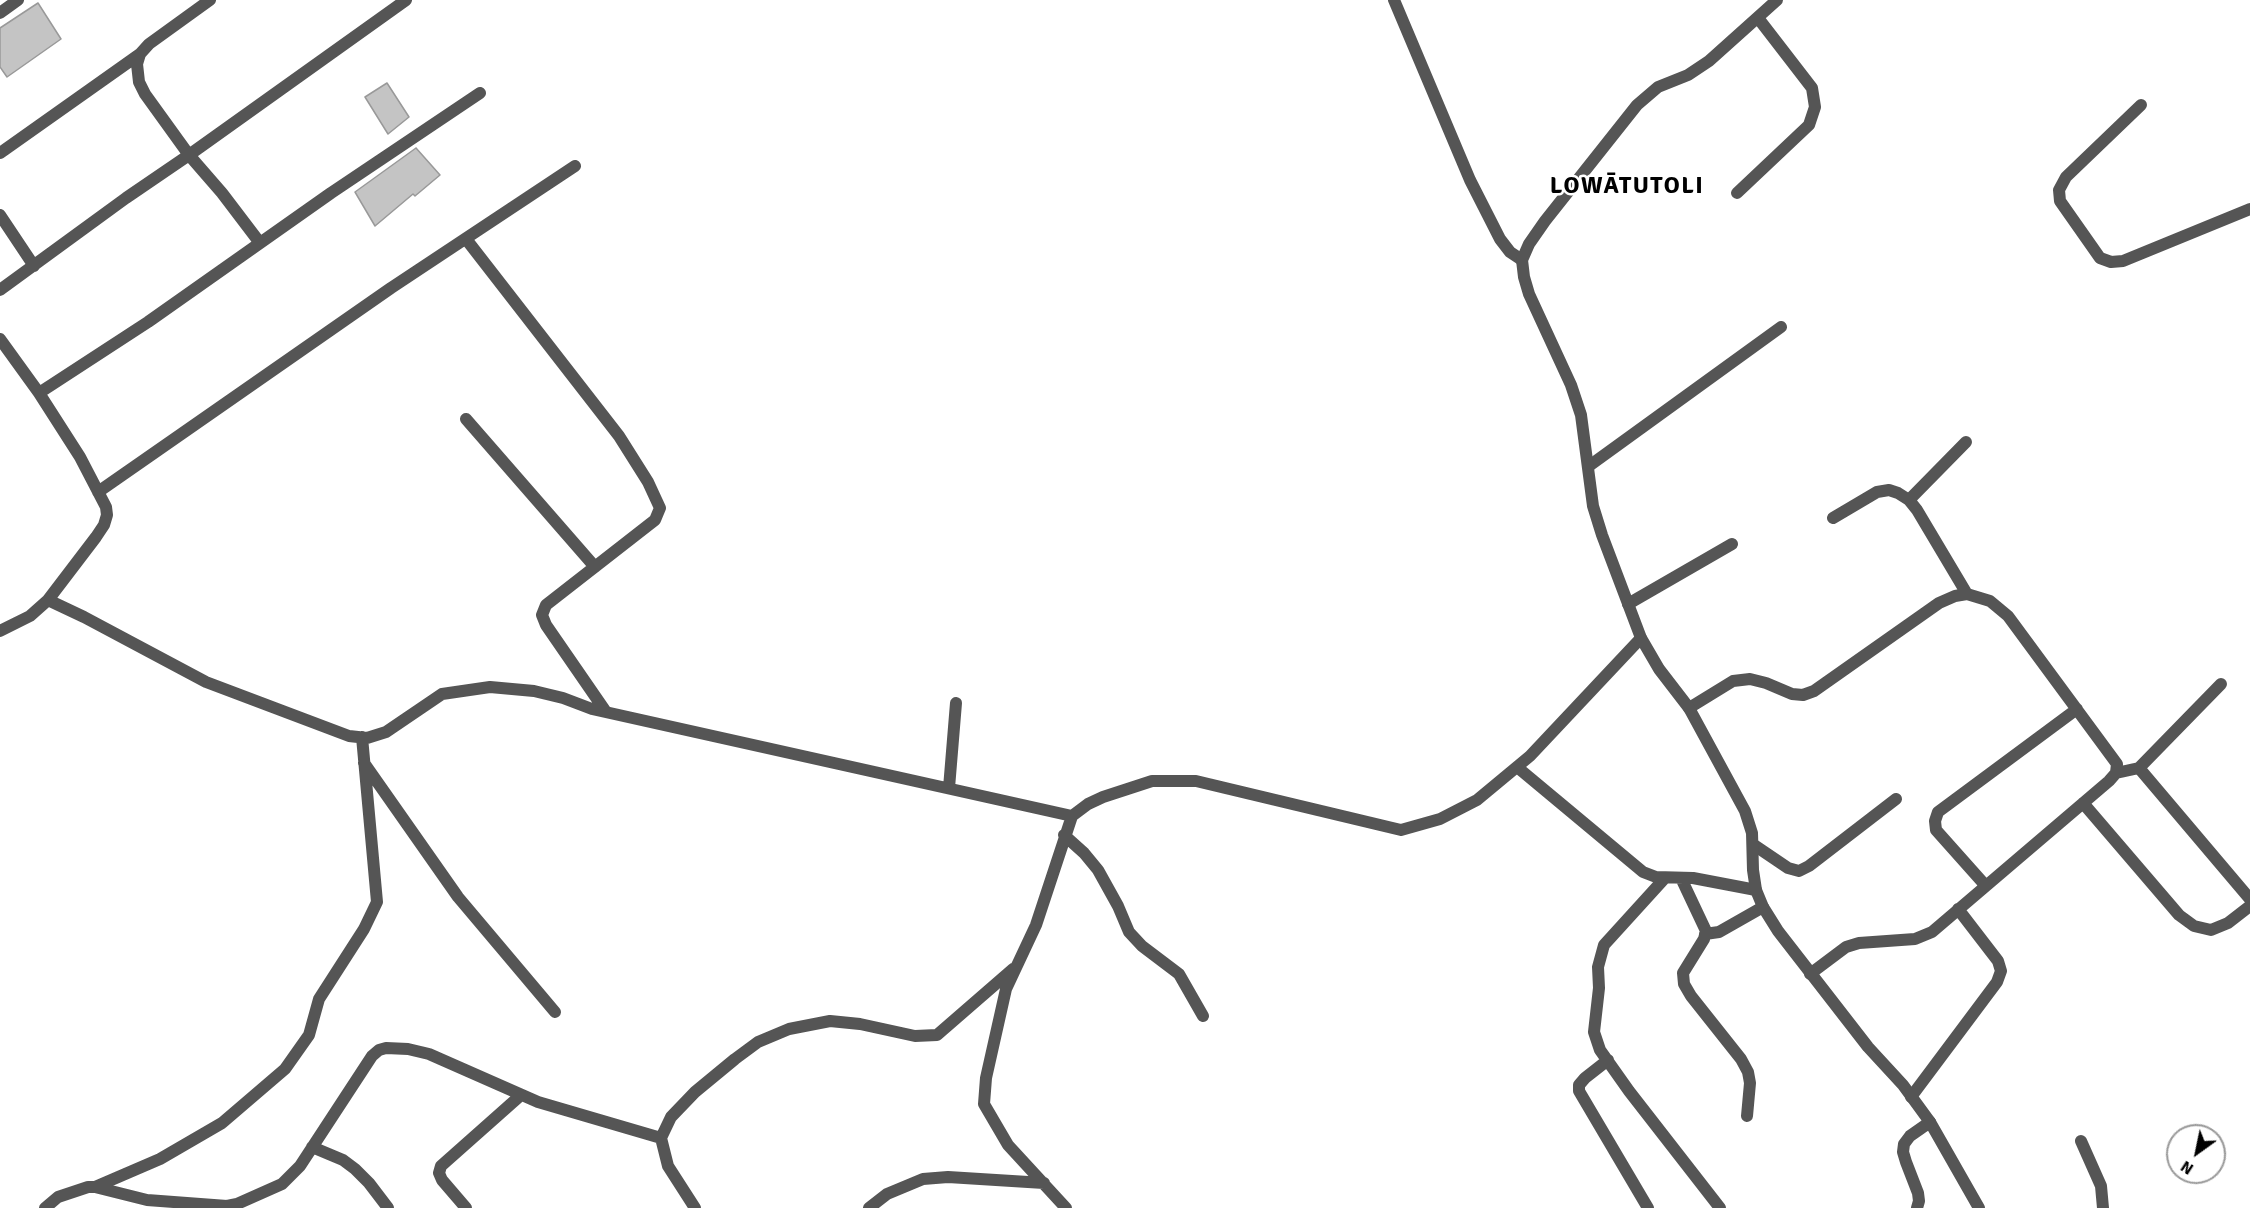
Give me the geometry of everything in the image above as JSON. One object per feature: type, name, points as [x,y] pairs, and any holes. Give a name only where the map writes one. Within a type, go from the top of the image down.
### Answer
[{"type":"street","points":[[0,13],[18,0]]},
{"type":"street","points":[[0,153],[141,54],[149,44],[210,0]]},
{"type":"street","points":[[0,290],[406,0]]},
{"type":"street","points":[[1394,0],[1470,180],[1500,239],[1510,252],[1522,260]]},
{"type":"street","points":[[1777,0],[1709,62],[1688,75],[1658,87],[1637,105],[1529,244],[1522,260],[1524,277],[1529,294],[1571,385],[1581,415],[1593,506],[1628,604],[1641,638],[1659,669],[1689,708],[1745,811],[1754,845],[1753,870],[1756,890],[1762,907],[1810,974],[1868,1047],[1903,1085],[1930,1122],[1980,1208]]},
{"type":"street","points":[[1737,193],[1809,125],[1815,107],[1812,88],[1758,18]]},
{"type":"street","points":[[141,54],[137,64],[142,88],[189,155],[222,193],[260,243]]},
{"type":"street","points":[[39,393],[148,322],[480,93]]},
{"type":"street","points":[[2141,105],[2066,177],[2059,190],[2060,201],[2100,258],[2111,262],[2122,261],[2250,209]]},
{"type":"street","points":[[98,492],[466,238],[575,166]]},
{"type":"street","points":[[0,215],[34,266]]},
{"type":"street","points":[[466,238],[619,436],[648,482],[660,508],[655,520],[546,605],[542,615],[546,625],[606,712]]},
{"type":"street","points":[[1589,466],[1781,327]]},
{"type":"street","points":[[0,339],[39,393],[80,457],[106,507],[107,515],[104,525],[48,600],[30,616],[0,631]]},
{"type":"street","points":[[466,419],[595,567]]},
{"type":"street","points":[[1909,500],[1966,442]]},
{"type":"street","points":[[1833,518],[1877,492],[1888,490],[1909,500],[1967,594]]},
{"type":"street","points":[[1628,604],[1732,544]]},
{"type":"street","points":[[1689,708],[1733,681],[1750,679],[1766,682],[1792,694],[1803,695],[1814,691],[1939,603],[1967,594],[1990,601],[2008,616],[2117,764],[2116,773]]},
{"type":"street","points":[[48,600],[206,682],[349,736],[368,738],[387,732],[442,694],[490,687],[534,692],[606,712],[1072,816]]},
{"type":"street","points":[[1066,1208],[1008,1145],[984,1104],[986,1078],[1006,989],[1036,925],[1072,816],[1088,804],[1103,797],[1152,781],[1196,781],[1401,830],[1440,819],[1477,800],[1530,756],[1641,638]]},
{"type":"street","points":[[1810,974],[1846,947],[1859,943],[1915,939],[1932,932],[2116,773],[2139,768],[2221,684]]},
{"type":"street","points":[[949,788],[956,703]]},
{"type":"street","points":[[1985,885],[1936,830],[1935,821],[1938,812],[2077,709]]},
{"type":"street","points":[[45,1208],[58,1197],[95,1186],[160,1159],[222,1123],[285,1069],[309,1035],[319,999],[364,929],[377,902],[362,737]]},
{"type":"street","points":[[364,763],[458,897],[555,1012]]},
{"type":"street","points":[[1517,767],[1644,872],[1664,879],[1704,879],[1756,890]]},
{"type":"street","points":[[2139,768],[2250,899]]},
{"type":"street","points":[[1754,845],[1788,868],[1799,871],[1809,866],[1896,799]]},
{"type":"street","points":[[2082,803],[2179,915],[2194,926],[2211,930],[2228,923],[2250,906]]},
{"type":"street","points":[[1064,835],[1084,853],[1098,870],[1114,896],[1129,932],[1142,946],[1179,974],[1203,1016]]},
{"type":"street","points":[[1681,878],[1706,931],[1704,939],[1683,972],[1684,984],[1741,1059],[1748,1072],[1750,1083],[1748,1116]]},
{"type":"street","points":[[1664,879],[1604,945],[1600,957],[1594,1032],[1600,1050],[1672,1148],[1720,1208]]},
{"type":"street","points":[[1705,934],[1719,932],[1762,907]]},
{"type":"street","points":[[1911,1097],[1997,982],[2001,971],[1998,961],[1958,909]]},
{"type":"street","points":[[695,1208],[668,1166],[661,1138],[670,1117],[694,1092],[759,1042],[789,1029],[830,1021],[860,1024],[915,1036],[937,1035],[1018,964]]},
{"type":"street","points":[[95,1186],[147,1200],[227,1206],[237,1204],[282,1184],[300,1166],[372,1056],[386,1048],[408,1049],[429,1054],[538,1102],[661,1138]]},
{"type":"street","points":[[1608,1060],[1579,1085],[1579,1091],[1648,1208]]},
{"type":"street","points":[[466,1208],[442,1180],[439,1173],[441,1166],[521,1095]]},
{"type":"street","points":[[1917,1208],[1918,1193],[1903,1152],[1904,1143],[1930,1122]]},
{"type":"street","points":[[2081,1141],[2101,1186],[2103,1208]]},
{"type":"street","points":[[312,1147],[342,1160],[355,1169],[388,1208]]},
{"type":"street","points":[[869,1208],[887,1194],[923,1179],[948,1177],[1044,1183]]},
{"type":"building","points":[[38,3],[61,39],[7,77],[0,67],[0,28]]},
{"type":"building","points":[[387,83],[409,117],[388,134],[365,97]]},
{"type":"building","points":[[416,148],[440,175],[375,226],[355,192]]},
{"type":"district","name":"LOWĀTUTOLI","points":[[1627,187]]}]
